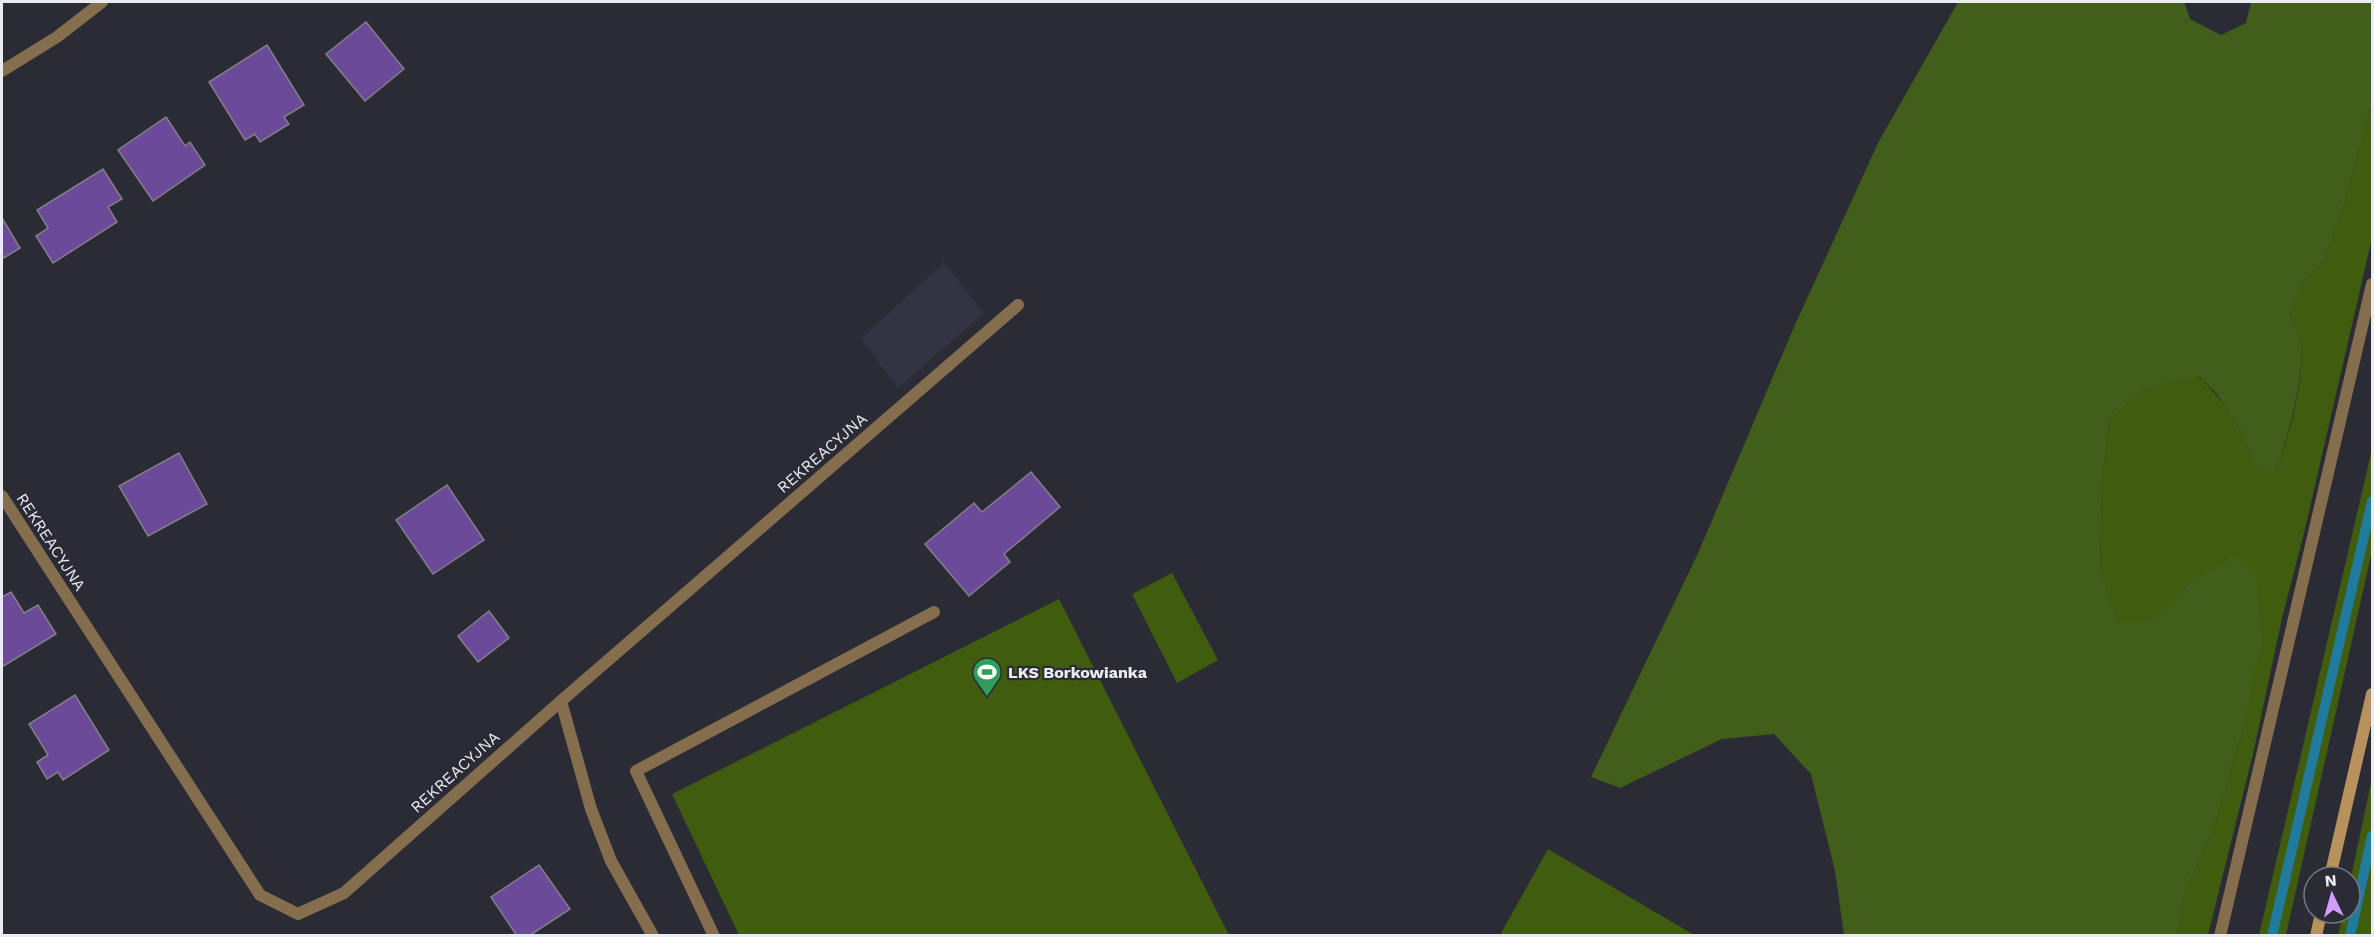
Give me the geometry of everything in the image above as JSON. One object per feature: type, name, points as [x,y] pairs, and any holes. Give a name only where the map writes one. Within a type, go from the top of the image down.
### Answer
[{"type":"main road","points":[[2333,865],[2373,694]]},
{"type":"street","points":[[2,71],[57,38],[102,2]]},
{"type":"street","points":[[2220,936],[2373,284]]},
{"type":"street","name":"REKREACYJNA","points":[[2,496],[260,895],[298,914],[344,893],[561,700],[1018,305]]},
{"type":"street","points":[[714,936],[636,771],[934,612]]},
{"type":"street","points":[[561,700],[595,819],[611,861],[653,936]]},
{"type":"shaded area","points":[[944,262],[984,313],[898,388],[861,339]]},
{"type":"green space","points":[[1958,2],[2184,2],[2190,19],[2221,35],[2246,23],[2251,2],[2372,2],[2372,104],[2339,222],[2323,261],[2301,285],[2290,314],[2300,341],[2300,374],[2289,430],[2273,475],[2254,462],[2237,424],[2217,394],[2199,376],[2143,390],[2109,421],[2102,484],[2100,569],[2118,623],[2151,622],[2193,580],[2236,554],[2256,573],[2262,641],[2243,729],[2216,822],[2184,896],[2178,935],[1844,935],[1835,871],[1811,774],[1774,734],[1722,739],[1620,788],[1591,777],[1699,551],[1794,327],[1878,143]]},
{"type":"green space","points":[[2372,104],[2372,238],[2304,533],[2282,618],[2253,754],[2208,935],[2178,935],[2184,896],[2216,822],[2243,729],[2193,580],[2151,623],[2118,624],[2100,569],[2102,484],[2109,421],[2143,390],[2198,376],[2228,410],[2253,458],[2273,474],[2290,429],[2298,393],[2302,359],[2298,333],[2290,314],[2301,285],[2323,261],[2339,222]]},
{"type":"green space","points":[[2372,449],[2372,551],[2286,935],[2259,935]]},
{"type":"green space","points":[[1172,573],[1218,660],[1177,683],[1132,594]]},
{"type":"green space","name":"LKS Borkowianka","points":[[1059,599],[1229,935],[739,935],[672,794]]},
{"type":"green space","points":[[2372,778],[2372,935],[2338,935],[2340,925],[2362,925],[2362,865],[2354,865]]},
{"type":"green space","points":[[1548,849],[1694,935],[1500,935]]},
{"type":"building","points":[[366,22],[404,69],[365,101],[326,54]]},
{"type":"building","points":[[267,45],[304,105],[284,117],[289,124],[260,142],[255,134],[245,140],[209,82]]},
{"type":"building","points":[[166,117],[185,146],[190,142],[205,165],[153,201],[118,150]]},
{"type":"building","points":[[103,169],[122,199],[108,207],[117,222],[53,263],[36,236],[48,228],[37,210]]},
{"type":"building","points":[[2,218],[20,248],[2,259]]},
{"type":"building","points":[[179,453],[207,504],[148,536],[119,486]]},
{"type":"building","points":[[1031,472],[1060,507],[1004,554],[1010,562],[969,596],[925,544],[974,503],[982,512]]},
{"type":"building","points":[[447,485],[484,540],[433,574],[396,520]]},
{"type":"building","points":[[11,592],[24,613],[38,605],[56,634],[2,667],[2,597]]},
{"type":"building","points":[[489,611],[509,638],[478,662],[458,636]]},
{"type":"building","points":[[75,695],[109,750],[63,780],[58,772],[47,779],[37,762],[48,755],[29,724]]},
{"type":"building","points":[[539,865],[570,909],[529,936],[517,936],[491,897]]},
{"type":"waterway","points":[[2272,936],[2372,501]]},
{"type":"waterway","points":[[2350,936],[2372,836]]},
{"type":"place","name":"LKS Borkowianka","points":[[987,698]]}]
